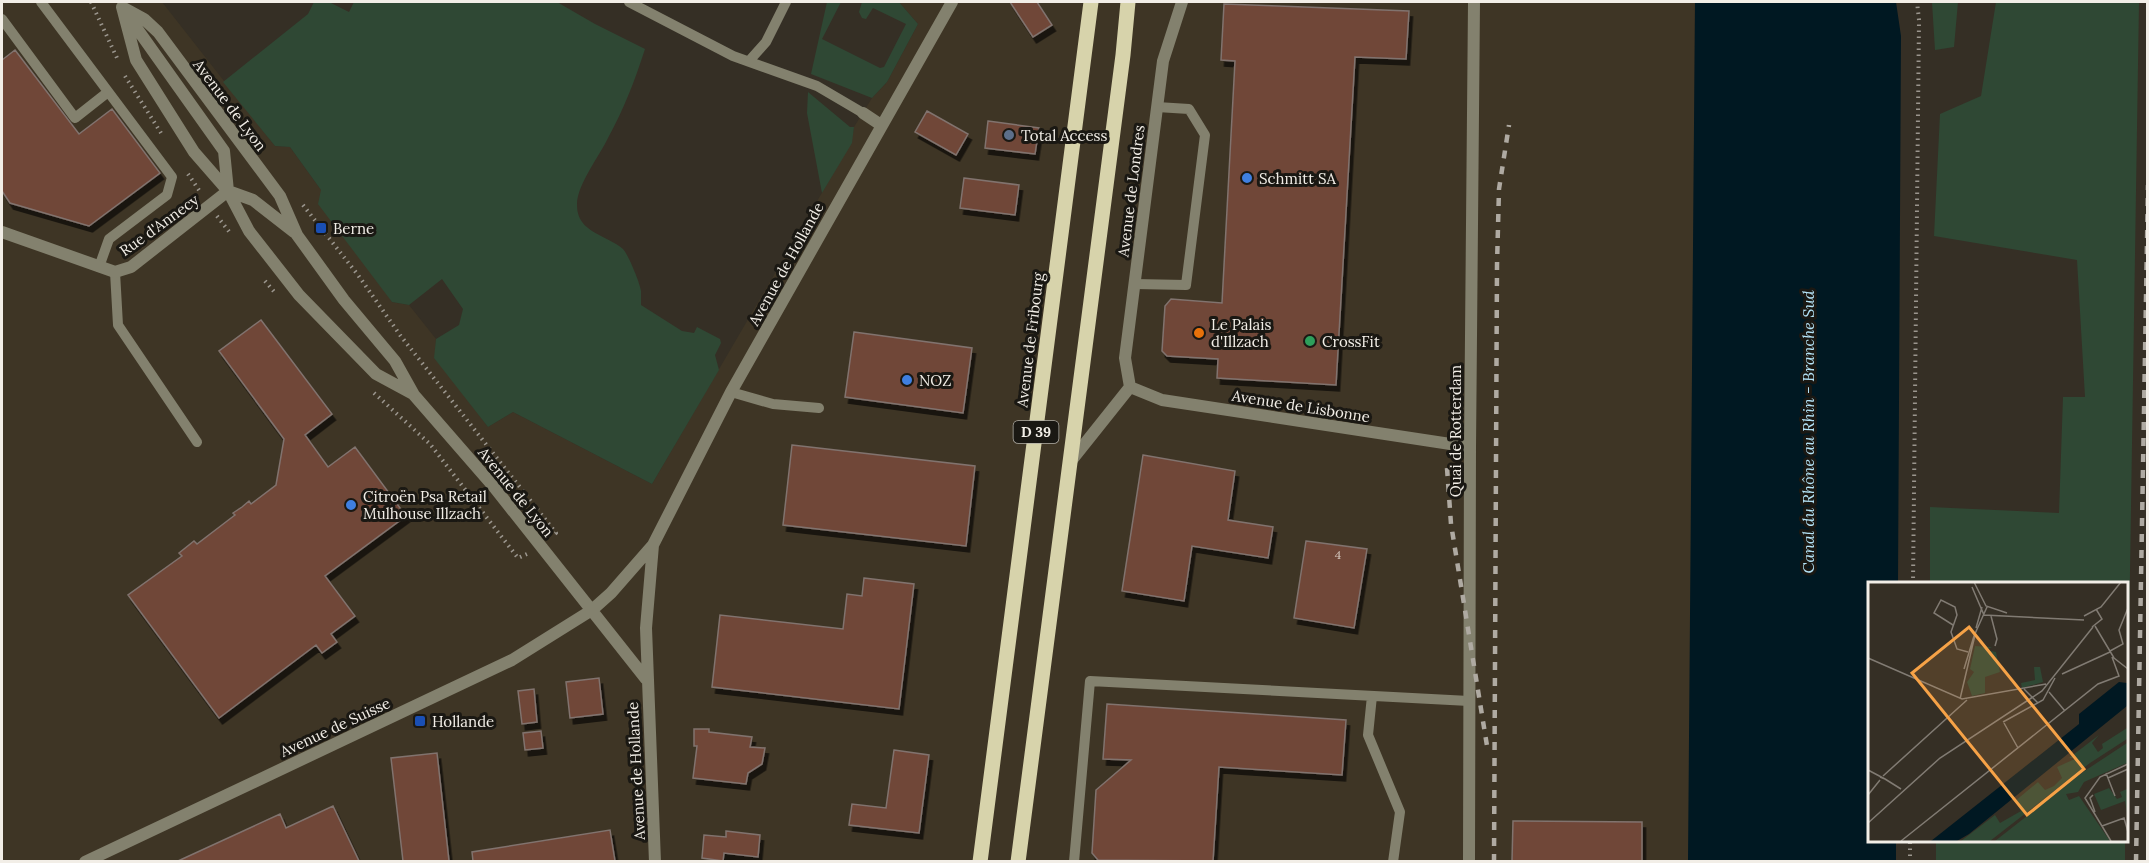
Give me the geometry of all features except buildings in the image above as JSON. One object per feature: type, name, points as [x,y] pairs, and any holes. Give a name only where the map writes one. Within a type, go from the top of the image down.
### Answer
[{"type":"main road","name":"Avenue de Fribourg","points":[[980,861],[1091,2]]},
{"type":"main road","name":"D 39","points":[[1018,861],[1124,55],[1128,2]]},
{"type":"street","name":"Avenue de Hollande","points":[[592,610],[611,593],[653,545],[730,392],[952,2]]},
{"type":"street","name":"Avenue de Londres","points":[[1130,387],[1125,358],[1163,61],[1182,2]]},
{"type":"street","name":"Quai de Rotterdam","points":[[1469,861],[1474,2]]},
{"type":"street","name":"Avenue de Lyon","points":[[120,4],[136,60],[194,152],[228,191],[249,231],[299,295],[376,374],[414,395]]},
{"type":"street","name":"Avenue de Lyon","points":[[120,4],[224,151],[228,191]]},
{"type":"street","name":"Avenue de Lyon","points":[[120,4],[144,19],[158,32],[280,196],[297,235],[344,300],[395,361],[414,395],[494,487],[592,610]]},
{"type":"street","points":[[863,113],[881,126]]},
{"type":"street","name":"Avenue de Lyon","points":[[228,191],[253,200],[297,235]]},
{"type":"street","name":"Rue d'Annecy","points":[[2,232],[115,272],[131,267],[228,191]]},
{"type":"street","points":[[1071,461],[1130,387]]},
{"type":"street","name":"Avenue de Lisbonne","points":[[1130,387],[1162,400],[1470,447]]},
{"type":"street","name":"Avenue de Hollande","points":[[653,545],[646,628],[646,679],[655,861]]},
{"type":"street","points":[[592,610],[646,679]]},
{"type":"street","name":"Avenue de Suisse","points":[[85,861],[512,660],[592,610]]},
{"type":"lane","points":[[41,2],[172,177],[167,195],[109,239],[99,267]]},
{"type":"lane","points":[[629,2],[733,56],[817,86],[863,113]]},
{"type":"lane","points":[[749,61],[766,42],[786,2]]},
{"type":"lane","points":[[2,19],[75,118],[108,92]]},
{"type":"lane","points":[[1135,284],[1186,285],[1205,135],[1189,108],[1157,107]]},
{"type":"lane","points":[[115,272],[118,325],[196,442]]},
{"type":"lane","points":[[730,392],[772,404],[819,408]]},
{"type":"lane","points":[[1074,861],[1090,681],[1469,701]]},
{"type":"lane","points":[[1372,696],[1368,735],[1400,812],[1393,861]]},
{"type":"path","points":[[1913,582],[1919,20],[1917,2]]},
{"type":"path","points":[[1910,861],[1911,842]]},
{"type":"shaded area","points":[[2,2],[162,2],[275,146],[290,147],[321,190],[392,302],[409,305],[436,339],[435,356],[488,427],[513,412],[652,484],[851,143],[854,127],[872,98],[887,82],[918,24],[899,2],[1695,2],[1689,861],[2,862]]},
{"type":"green space","points":[[314,2],[329,2],[349,12],[354,2],[557,2],[645,49],[619,116],[581,188],[577,204],[578,214],[587,227],[623,249],[634,269],[640,287],[641,305],[682,331],[694,333],[697,327],[720,339],[721,343],[715,355],[719,370],[652,484],[513,412],[488,427],[434,358],[436,339],[459,325],[463,309],[442,279],[409,305],[392,302],[318,204],[321,190],[290,147],[275,146],[223,82],[308,14]]},
{"type":"green space","points":[[827,2],[841,2],[822,39],[880,68],[884,67],[906,24],[873,8],[866,19],[862,18],[859,12],[862,2],[899,2],[918,24],[887,82],[872,98],[811,74]]},
{"type":"green space","points":[[1932,2],[1958,2],[1954,47],[1935,50]]},
{"type":"green space","points":[[1996,2],[2139,2],[2128,698],[2128,582],[1930,582],[1930,507],[2059,513],[2063,397],[2085,397],[2077,260],[1934,236],[1940,114],[1981,96]]},
{"type":"green space","points":[[808,92],[850,127],[854,127],[852,143],[822,193],[807,113]]},
{"type":"green space","points":[[1936,842],[2125,842],[2125,861],[1936,861]]},
{"type":"water","name":"Canal du Rhône au Rhin - Branche Sud","points":[[1695,2],[1896,2],[1901,36],[1898,582],[1868,582],[1868,842],[1896,842],[1896,861],[1688,861]]},
{"type":"railway","points":[[1494,862],[1497,265],[1499,189],[1509,125]]},
{"type":"railway","points":[[2136,862],[2148,185]]},
{"type":"railway","points":[[1447,468],[1451,524],[1488,752]]},
{"type":"place","name":"Total Access","points":[[1009,135]]},
{"type":"place","name":"Schmitt SA","points":[[1247,178]]},
{"type":"place","name":"Berne","points":[[321,228]]},
{"type":"place","name":"Le Palais d'Illzach","points":[[1199,333]]},
{"type":"place","name":"CrossFit","points":[[1310,341]]},
{"type":"place","name":"NOZ","points":[[907,380]]},
{"type":"place","name":"Citroën Psa Retail Mulhouse Illzach","points":[[351,505]]},
{"type":"place","name":"Hollande","points":[[420,721]]}]
